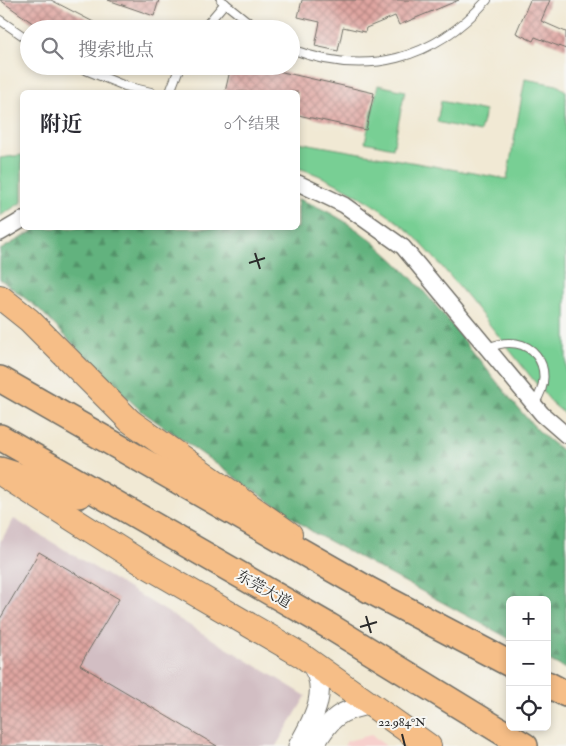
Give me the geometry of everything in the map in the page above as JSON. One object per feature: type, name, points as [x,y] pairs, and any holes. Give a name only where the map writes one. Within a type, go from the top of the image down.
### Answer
[{"type":"highway","points":[[0,379],[369,590],[506,662]]},
{"type":"highway","name":"东莞大道","points":[[0,438],[337,631],[526,746]]},
{"type":"highway","points":[[0,471],[125,509]]},
{"type":"highway","points":[[551,686],[566,694]]},
{"type":"main road","points":[[0,297],[29,320],[130,421],[369,590]]},
{"type":"main road","points":[[0,471],[139,562],[302,655],[373,704],[429,746]]},
{"type":"street","points":[[300,184],[344,205],[403,247],[534,404],[566,435]]},
{"type":"street","points":[[0,233],[20,221]]},
{"type":"street","points":[[298,746],[317,710],[320,696],[319,679],[315,668],[302,655]]},
{"type":"street","points":[[314,746],[326,726],[335,716],[354,708],[373,704]]},
{"type":"lane","points":[[300,53],[311,57],[339,62],[368,63],[396,59],[423,50],[448,36],[470,18],[487,0]]},
{"type":"lane","points":[[209,20],[223,1],[246,20]]},
{"type":"lane","points":[[0,20],[20,34]]},
{"type":"lane","points":[[98,75],[126,86],[143,90]]},
{"type":"lane","points":[[171,90],[177,75]]},
{"type":"lane","points":[[488,348],[499,343],[510,342],[522,344],[536,355],[544,371],[544,383],[541,394],[534,404]]},
{"type":"shaded area","points":[[14,519],[306,696],[276,746],[0,746],[0,542]]},
{"type":"shaded area","points":[[371,735],[386,746],[344,746],[347,741]]},
{"type":"green space","points":[[525,79],[557,85],[566,91],[566,415],[553,404],[468,298],[415,237],[391,217],[360,196],[327,179],[300,169],[300,142],[507,179]]},
{"type":"green space","points":[[378,85],[405,91],[393,148],[365,142]]},
{"type":"green space","points":[[441,101],[485,111],[480,132],[437,122]]},
{"type":"green space","points":[[20,155],[20,203],[0,216],[0,158]]},
{"type":"green space","points":[[300,200],[330,213],[358,231],[385,252],[410,276],[529,421],[546,438],[566,453],[566,669],[551,661],[551,596],[506,596],[506,637],[314,533],[140,410],[39,309],[0,279],[0,250],[35,230],[300,230]]},
{"type":"building","points":[[0,0],[51,0],[90,20],[28,20]]},
{"type":"building","points":[[108,0],[159,0],[154,16]]},
{"type":"building","points":[[302,0],[459,0],[399,25],[395,16],[366,28],[365,32],[343,27],[338,51],[315,46],[320,22],[298,17]]},
{"type":"building","points":[[530,0],[550,0],[541,21],[566,32],[566,49],[535,37],[533,41],[516,33]]},
{"type":"building","points":[[229,75],[295,75],[374,93],[366,130],[300,115],[300,90],[225,90]]},
{"type":"building","points":[[39,552],[119,599],[80,665],[217,746],[0,746],[0,619]]}]
